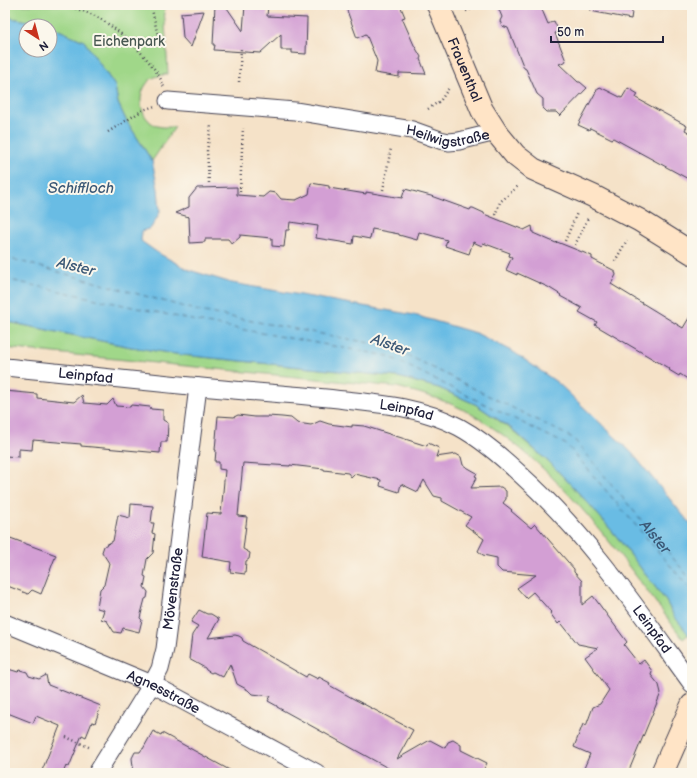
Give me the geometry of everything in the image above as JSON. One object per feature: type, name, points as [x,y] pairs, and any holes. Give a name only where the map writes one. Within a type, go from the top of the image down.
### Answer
[{"type":"street","name":"Frauenthal","points":[[438,5],[478,101],[496,132]]},
{"type":"street","name":"Heilwigstraße","points":[[168,101],[295,111],[412,130],[449,142],[496,132],[515,155],[534,169],[593,196],[639,220],[692,253]]},
{"type":"street","name":"Leinpfad","points":[[5,367],[395,406],[427,414],[458,427],[482,442],[510,464],[570,523],[610,572],[692,684]]},
{"type":"street","name":"Mövenstraße","points":[[97,773],[160,669],[165,649],[198,387]]},
{"type":"street","name":"Agnesstraße","points":[[5,623],[152,684],[317,773]]},
{"type":"street","points":[[662,773],[692,705]]},
{"type":"path","points":[[64,5],[94,15],[127,38],[155,69],[163,84]]},
{"type":"path","points":[[151,5],[158,36],[164,45]]},
{"type":"path","points":[[466,11],[481,5]]},
{"type":"path","points":[[239,82],[241,49]]},
{"type":"path","points":[[428,109],[440,101],[449,88]]},
{"type":"path","points":[[108,132],[143,110]]},
{"type":"path","points":[[208,183],[207,151],[211,126]]},
{"type":"path","points":[[240,192],[243,128]]},
{"type":"path","points":[[382,190],[391,148]]},
{"type":"path","points":[[495,214],[500,202],[518,186]]},
{"type":"path","points":[[564,241],[577,213]]},
{"type":"path","points":[[575,246],[588,218]]},
{"type":"path","points":[[615,261],[627,240]]},
{"type":"path","points":[[66,737],[91,748]]},
{"type":"green space","name":"Eichenpark","points":[[5,5],[164,5],[168,74],[161,75],[150,80],[143,91],[141,103],[144,115],[153,124],[161,127],[175,127],[152,161],[126,120],[118,103],[115,86],[84,41],[58,30],[58,18],[5,19]]},
{"type":"green space","points":[[5,322],[131,347],[182,355],[398,377],[439,388],[475,404],[511,429],[553,466],[590,505],[617,537],[666,601],[674,616],[689,634],[683,639],[637,577],[588,516],[535,461],[505,437],[464,410],[426,395],[397,387],[5,348]]},
{"type":"water","points":[[11,18],[18,19],[18,58],[58,58],[58,30],[84,41],[115,86],[118,103],[126,120],[152,161],[158,189],[160,212],[151,228],[142,231],[141,241],[158,253],[189,270],[232,283],[414,315],[476,333],[515,353],[558,383],[632,453],[692,526],[692,639],[674,616],[666,601],[617,537],[590,505],[553,466],[512,429],[475,404],[439,388],[398,377],[182,355],[131,347],[5,322],[5,19]]},
{"type":"building","points":[[215,5],[225,5],[243,31],[245,5],[268,6],[267,16],[307,18],[306,54],[292,53],[292,50],[281,50],[281,34],[260,53],[214,50]]},
{"type":"building","points":[[345,5],[400,5],[405,17],[402,18],[421,57],[420,59],[426,74],[399,73],[399,77],[375,73],[377,61],[366,34],[357,38]]},
{"type":"building","points":[[497,5],[540,5],[548,24],[554,21],[559,32],[555,33],[566,61],[559,64],[578,82],[587,88],[560,116],[556,112],[547,112],[543,108],[543,99],[537,94],[526,69],[524,68],[508,28],[502,26],[500,21],[502,17]]},
{"type":"building","points":[[590,5],[633,5],[631,19],[590,11]]},
{"type":"building","points":[[204,11],[191,47],[183,38],[181,13]]},
{"type":"building","points":[[600,87],[622,98],[628,88],[638,94],[636,98],[687,126],[685,130],[692,134],[692,181],[613,138],[612,139],[590,128],[589,130],[578,125],[598,88]]},
{"type":"building","points":[[311,183],[329,186],[329,188],[402,198],[405,189],[431,196],[470,210],[473,208],[524,230],[532,226],[533,233],[592,256],[592,259],[615,271],[616,275],[611,284],[683,328],[692,313],[692,382],[680,374],[679,376],[669,370],[670,369],[595,325],[597,322],[579,312],[582,308],[560,296],[561,295],[548,287],[517,273],[517,275],[506,270],[512,257],[509,256],[510,253],[483,243],[482,246],[473,242],[469,254],[445,246],[447,240],[419,232],[417,240],[399,234],[372,229],[370,239],[354,236],[353,244],[316,238],[318,226],[290,222],[289,230],[286,230],[284,247],[272,246],[272,238],[240,235],[240,237],[232,244],[228,239],[205,239],[205,242],[190,243],[189,217],[175,213],[189,207],[189,198],[197,188],[237,187],[237,195],[263,197],[269,192],[276,193],[281,199],[296,200],[309,194]]},
{"type":"building","points":[[5,391],[37,394],[37,398],[74,402],[82,395],[84,403],[107,405],[113,399],[116,406],[130,407],[131,405],[163,410],[163,420],[168,423],[167,442],[161,442],[160,453],[33,440],[32,450],[19,449],[19,457],[5,456]]},
{"type":"building","points":[[238,415],[291,418],[297,423],[311,425],[320,421],[329,424],[352,427],[352,425],[364,426],[427,446],[428,443],[439,448],[436,457],[456,454],[461,457],[463,465],[477,473],[475,476],[477,477],[471,488],[501,487],[506,491],[506,499],[503,503],[531,528],[535,524],[574,569],[574,572],[582,581],[582,605],[593,596],[627,642],[624,645],[639,664],[644,660],[652,671],[651,675],[659,685],[661,693],[628,773],[582,773],[590,754],[574,747],[583,724],[586,726],[593,707],[600,704],[609,690],[585,657],[598,648],[578,644],[560,622],[558,624],[550,613],[551,612],[533,592],[526,598],[517,588],[536,575],[502,572],[497,567],[497,558],[483,555],[478,551],[484,539],[465,525],[471,517],[442,501],[442,498],[434,496],[424,480],[418,492],[401,484],[399,492],[380,486],[381,480],[354,474],[351,477],[348,473],[324,469],[290,465],[243,463],[238,516],[247,517],[243,549],[250,553],[249,559],[246,561],[245,574],[230,572],[231,562],[202,557],[207,513],[221,514],[225,470],[219,469],[219,462],[215,462],[218,416],[234,417]]},
{"type":"building","points":[[131,504],[153,506],[151,523],[154,523],[152,533],[155,534],[153,553],[147,559],[144,576],[146,577],[144,587],[148,592],[140,618],[142,620],[139,632],[123,628],[121,633],[114,632],[107,621],[101,619],[104,610],[97,608],[100,589],[104,585],[109,563],[102,552],[104,546],[113,541],[118,515],[130,518]]},
{"type":"building","points":[[5,536],[56,555],[41,594],[32,590],[28,594],[5,585]]},
{"type":"building","points":[[199,610],[207,614],[211,614],[219,619],[208,638],[235,635],[239,636],[243,641],[306,677],[308,674],[318,679],[319,677],[330,683],[329,685],[413,730],[397,759],[430,740],[445,748],[448,742],[453,740],[461,745],[461,750],[487,763],[482,773],[397,773],[277,707],[268,701],[271,696],[252,694],[237,684],[230,664],[223,677],[213,672],[211,673],[189,659],[192,635],[198,626],[191,622]]},
{"type":"building","points":[[5,668],[18,672],[20,670],[27,672],[29,676],[39,679],[46,675],[48,685],[101,706],[95,723],[92,722],[86,737],[82,735],[69,767],[66,766],[63,773],[41,773],[60,726],[36,716],[33,723],[5,712]]},
{"type":"building","points":[[153,731],[161,735],[162,733],[235,773],[129,773],[133,767],[132,758],[135,752],[140,752],[143,749]]},
{"type":"ferry route","points":[[5,257],[199,311],[391,347],[573,438],[692,581]]},
{"type":"ferry route","points":[[5,279],[201,322],[388,356],[567,445],[692,591]]},
{"type":"water label","name":"Schiffloch","points":[[81,188]]},
{"type":"water label","name":"Alster","points":[[76,267]]},
{"type":"water label","name":"Alster","points":[[390,345]]},
{"type":"water label","name":"Alster","points":[[656,537]]}]
